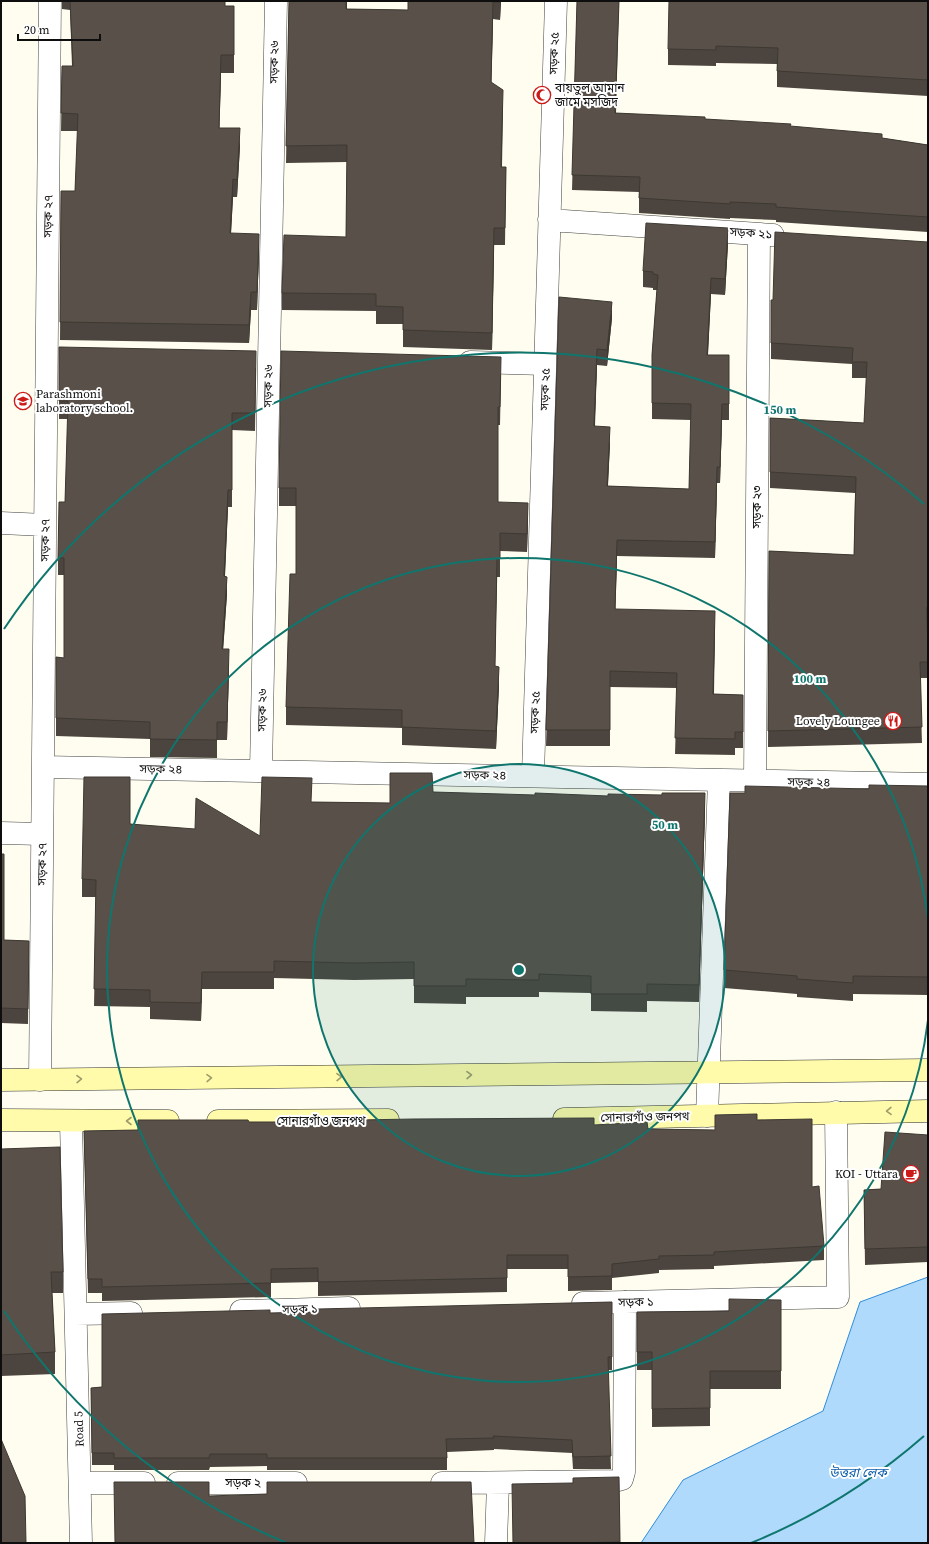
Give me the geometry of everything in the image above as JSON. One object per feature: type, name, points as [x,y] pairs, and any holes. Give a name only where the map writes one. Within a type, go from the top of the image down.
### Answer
[{"type":"main road","points":[[1,1080],[928,1070]]},
{"type":"main road","name":"সোনারগাঁও জনপথ","points":[[545,1120],[928,1111]]},
{"type":"main road","name":"সোনারগাঁও জনপথ","points":[[1,1120],[71,1122],[411,1120]]},
{"type":"street","name":"সড়ক ২৭","points":[[40,1080],[45,525],[55,352],[50,1]]},
{"type":"street","name":"সড়ক ২৬","points":[[260,771],[261,356],[276,1]]},
{"type":"street","name":"সড়ক ২৫","points":[[533,776],[556,1]]},
{"type":"street","name":"সড়ক ২১","points":[[549,220],[790,236]]},
{"type":"street","name":"সড়ক ২৩","points":[[755,780],[759,234]]},
{"type":"street","points":[[261,356],[292,357]]},
{"type":"street","points":[[450,362],[545,364]]},
{"type":"street","points":[[1,523],[45,525]]},
{"type":"street","name":"সড়ক ২৪","points":[[43,767],[928,784]]},
{"type":"street","points":[[707,1116],[710,1072],[718,780]]},
{"type":"street","points":[[1,833],[42,834]]},
{"type":"street","name":"সড়ক ১","points":[[561,1303],[838,1297],[836,1112]]},
{"type":"street","points":[[71,1122],[76,1314],[148,1313]]},
{"type":"street","points":[[419,1483],[615,1481],[622,1479],[624,1472],[625,1302]]},
{"type":"street","name":"সড়ক ১","points":[[219,1311],[370,1308]]},
{"type":"street","name":"Road 5","points":[[76,1314],[82,1543]]},
{"type":"street","name":"সড়ক ২","points":[[81,1482],[317,1483]]},
{"type":"street","points":[[496,1543],[498,1483]]},
{"type":"water","name":"উত্তরা লেক","points":[[928,1277],[928,1543],[641,1543],[683,1480],[823,1411],[860,1302]]},
{"type":"building","points":[[70,1],[225,1],[225,6],[234,6],[234,55],[221,55],[219,128],[240,128],[237,180],[233,179],[230,233],[259,234],[257,292],[251,292],[249,325],[60,322],[61,191],[75,191],[78,114],[61,113],[62,66],[73,66]]},
{"type":"building","points":[[289,1],[346,1],[346,9],[408,10],[408,1],[500,1],[493,2],[491,82],[503,90],[501,167],[506,167],[505,228],[494,228],[492,333],[403,330],[403,307],[376,306],[376,294],[282,293],[284,235],[346,237],[347,145],[286,146]]},
{"type":"building","points":[[577,1],[619,1],[615,113],[705,117],[705,119],[791,124],[790,126],[882,134],[882,138],[928,145],[928,217],[776,207],[776,204],[730,202],[730,204],[639,198],[640,177],[572,175]]},
{"type":"building","points":[[669,1],[928,1],[928,80],[777,71],[778,48],[716,46],[716,50],[668,49]]},
{"type":"building","points":[[646,223],[728,228],[725,279],[711,278],[707,355],[729,355],[729,404],[722,404],[720,467],[717,467],[715,542],[617,540],[615,609],[715,611],[713,694],[743,695],[743,732],[735,732],[735,739],[675,738],[677,673],[610,671],[610,730],[546,730],[559,297],[612,302],[607,350],[597,349],[594,426],[610,427],[607,486],[689,489],[691,404],[652,403],[652,355],[658,275],[653,274],[653,272],[643,271]]},
{"type":"building","points":[[775,232],[928,242],[928,662],[920,662],[922,727],[768,731],[769,551],[854,555],[856,477],[770,472],[770,418],[864,423],[867,362],[852,362],[853,348],[771,343],[771,300],[773,300]]},
{"type":"building","points":[[59,347],[256,351],[255,413],[232,413],[232,490],[228,490],[224,576],[227,577],[222,649],[229,649],[227,722],[217,722],[217,740],[150,739],[150,722],[56,718],[56,657],[64,658],[64,558],[58,558],[59,502],[65,502],[68,401],[59,401]]},
{"type":"building","points":[[281,351],[501,357],[500,407],[498,407],[498,502],[528,503],[527,534],[500,533],[500,559],[497,559],[495,666],[499,667],[496,731],[402,727],[402,710],[286,707],[290,574],[296,574],[296,488],[279,488]]},
{"type":"building","points":[[390,773],[432,773],[433,792],[535,795],[535,793],[608,796],[608,794],[662,795],[662,793],[705,793],[699,985],[647,984],[647,994],[591,994],[591,976],[539,974],[539,980],[466,979],[466,986],[414,986],[414,962],[354,963],[274,961],[274,972],[202,972],[201,1003],[150,1002],[150,990],[94,989],[96,880],[82,879],[84,777],[130,777],[130,824],[195,829],[196,798],[260,836],[262,777],[312,778],[311,802],[390,803]]},
{"type":"building","points":[[869,785],[928,786],[928,977],[853,976],[853,983],[797,979],[797,976],[724,970],[730,793],[745,793],[745,786],[869,789]]},
{"type":"building","points":[[1,854],[4,854],[4,940],[29,941],[28,1009],[1,1008]]},
{"type":"building","points":[[757,1114],[757,1120],[812,1119],[812,1187],[819,1186],[824,1246],[714,1252],[714,1255],[659,1256],[659,1259],[612,1264],[612,1276],[568,1277],[568,1255],[507,1255],[507,1278],[318,1282],[318,1268],[271,1269],[271,1283],[102,1287],[102,1279],[88,1279],[84,1131],[138,1130],[138,1120],[248,1120],[249,1122],[292,1123],[414,1119],[594,1118],[594,1125],[647,1122],[648,1129],[715,1130],[715,1115]]},
{"type":"building","points":[[885,1132],[928,1135],[928,1247],[865,1249],[864,1190],[881,1189]]},
{"type":"building","points":[[60,1147],[63,1272],[51,1272],[55,1352],[1,1355],[1,1149]]},
{"type":"building","points":[[729,1299],[781,1300],[781,1371],[710,1371],[710,1408],[652,1409],[652,1352],[637,1352],[637,1312],[729,1311]]},
{"type":"building","points":[[612,1302],[612,1357],[608,1357],[611,1456],[573,1457],[572,1440],[493,1436],[494,1438],[446,1439],[447,1458],[267,1458],[267,1454],[210,1454],[209,1458],[114,1458],[114,1453],[92,1453],[91,1388],[102,1387],[102,1314],[270,1310],[270,1313],[318,1312],[318,1309]]},
{"type":"building","points":[[1,1439],[25,1496],[26,1543],[1,1543]]},
{"type":"building","points":[[619,1477],[620,1542],[513,1543],[512,1484],[573,1483],[573,1478]]},
{"type":"building","points":[[114,1482],[209,1482],[209,1496],[267,1494],[267,1482],[471,1482],[474,1543],[115,1543]]},
{"type":"place","name":"বায়তুল আমান জামে মসজিদ","points":[[542,95]]},
{"type":"place","name":"Parashmoni laboratory school.","points":[[23,401]]},
{"type":"place","name":"Lovely Loungee","points":[[893,721]]},
{"type":"place","name":"KOI - Uttara","points":[[911,1174]]}]
